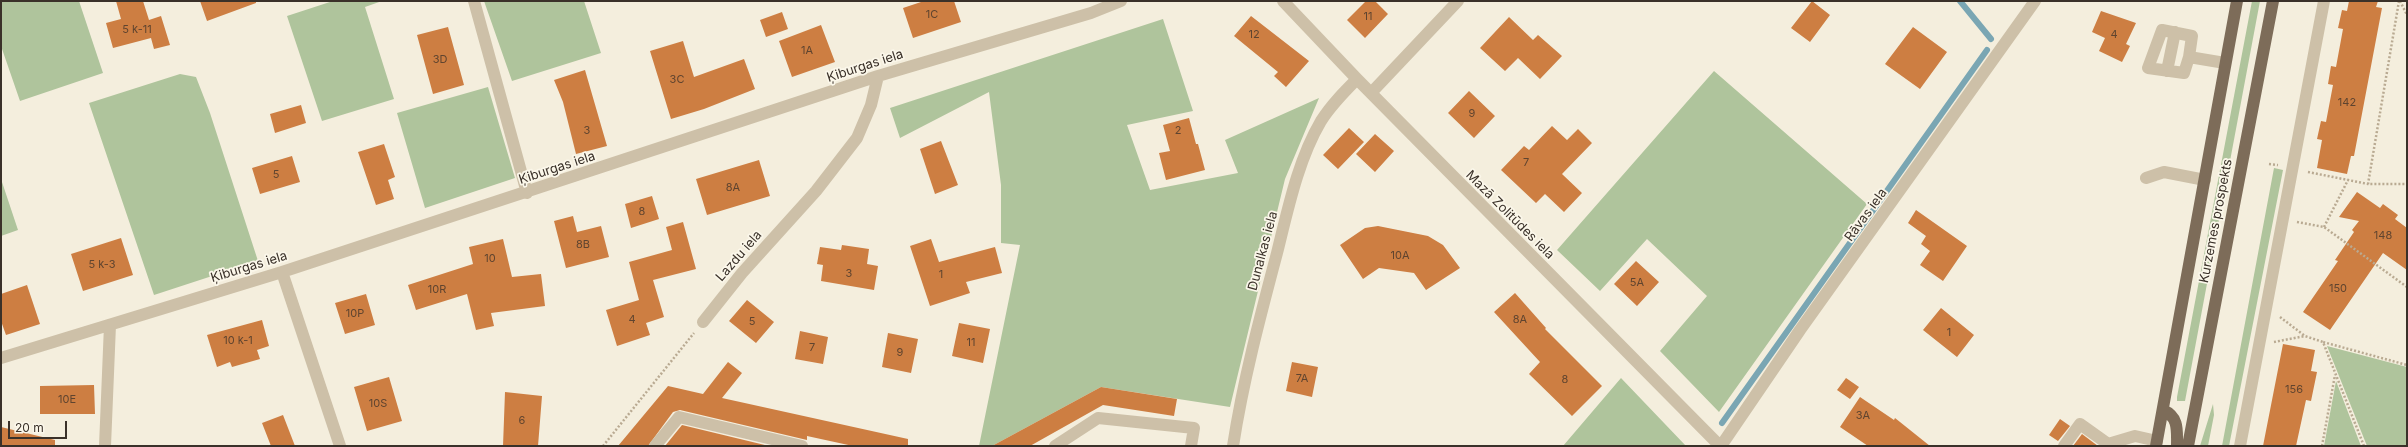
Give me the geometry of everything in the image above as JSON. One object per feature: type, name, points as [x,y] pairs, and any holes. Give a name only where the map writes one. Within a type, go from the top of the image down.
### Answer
[{"type":"main road","name":"Kurzemes prospekts","points":[[2188,446],[2273,1]]},
{"type":"main road","name":"Kurzemes prospekts","points":[[2156,443],[2205,180],[2234,5]]},
{"type":"main road","points":[[2163,410],[2171,414],[2175,420],[2177,446]]},
{"type":"street","points":[[474,1],[527,193]]},
{"type":"street","name":"Ķiburgas iela","points":[[1,358],[282,272],[527,193],[878,76],[1091,13],[1121,1]]},
{"type":"street","name":"Mazā Zolitūdes iela","points":[[1283,1],[1357,79],[1721,446]]},
{"type":"street","points":[[1371,93],[1458,1]]},
{"type":"street","name":"Rāvas iela","points":[[1721,446],[1800,330],[2035,1]]},
{"type":"street","points":[[2240,446],[2324,1]]},
{"type":"street","points":[[2162,30],[2192,36],[2189,57],[2184,73],[2148,68],[2162,30]]},
{"type":"street","points":[[2167,71],[2175,32]]},
{"type":"street","points":[[2189,57],[2225,63]]},
{"type":"street","name":"Lazdu iela","points":[[703,322],[742,273],[816,191],[857,138],[871,105],[878,76]]},
{"type":"street","name":"Dunalkas iela","points":[[1233,446],[1240,403],[1269,282],[1303,161],[1322,120],[1335,101],[1357,79]]},
{"type":"street","points":[[2146,178],[2164,172],[2205,180]]},
{"type":"street","points":[[282,272],[340,446]]},
{"type":"street","points":[[105,446],[110,325]]},
{"type":"street","points":[[656,446],[679,418],[802,446]]},
{"type":"street","points":[[1055,446],[1098,418],[1194,428],[1191,446]]},
{"type":"street","points":[[2064,446],[2080,424],[2108,445],[2135,436],[2156,443]]},
{"type":"path","points":[[2400,1],[2407,15]]},
{"type":"path","points":[[2368,184],[2400,1]]},
{"type":"path","points":[[2292,168],[2368,184],[2407,184]]},
{"type":"path","points":[[2324,227],[2348,180]]},
{"type":"path","points":[[2283,220],[2324,227],[2407,287]]},
{"type":"path","points":[[2266,307],[2305,336],[2407,364]]},
{"type":"path","points":[[603,446],[703,322]]},
{"type":"path","points":[[2259,345],[2305,336]]},
{"type":"path","points":[[2323,342],[2364,446]]},
{"type":"path","points":[[2322,446],[2336,375]]},
{"type":"green space","points":[[1,1],[79,1],[103,73],[20,101],[1,46]]},
{"type":"green space","points":[[333,1],[382,1],[365,7],[394,99],[322,121],[287,16]]},
{"type":"green space","points":[[484,1],[584,1],[601,53],[512,81]]},
{"type":"green space","points":[[2252,1],[2260,1],[2185,401],[2177,401],[2177,397]]},
{"type":"green space","points":[[1163,19],[1193,111],[1127,125],[1150,190],[1238,173],[1225,140],[1319,98],[1285,179],[1230,407],[1101,387],[992,446],[979,446],[1020,245],[1001,243],[1001,185],[989,92],[900,138],[890,108]]},
{"type":"green space","points":[[1714,71],[1867,204],[1719,412],[1660,351],[1707,296],[1647,239],[1600,291],[1557,250]]},
{"type":"green space","points":[[180,74],[196,77],[210,113],[258,261],[154,295],[89,103]]},
{"type":"green space","points":[[488,87],[515,178],[425,208],[397,113]]},
{"type":"green space","points":[[2274,168],[2283,170],[2229,446],[2222,446]]},
{"type":"green space","points":[[1,179],[18,230],[1,236]]},
{"type":"green space","points":[[2327,346],[2407,367],[2407,446],[2367,446]]},
{"type":"green space","points":[[1621,378],[1686,446],[1563,446]]},
{"type":"green space","points":[[2336,381],[2361,446],[2324,446]]},
{"type":"green space","points":[[2213,404],[2214,415],[2208,446],[2200,446]]},
{"type":"building","points":[[116,1],[143,1],[149,20],[161,16],[170,45],[154,49],[151,38],[113,48],[106,23],[121,19]]},
{"type":"building","points":[[200,1],[256,1],[256,3],[207,21]]},
{"type":"building","points":[[924,1],[954,1],[961,22],[913,38],[903,8]]},
{"type":"building","points":[[1366,1],[1375,1],[1388,14],[1365,38],[1347,20]]},
{"type":"building","points":[[1812,1],[1830,15],[1810,42],[1791,28]]},
{"type":"building","points":[[2349,1],[2378,1],[2376,7],[2382,8],[2354,156],[2351,156],[2347,174],[2317,168],[2322,140],[2317,139],[2321,121],[2326,122],[2333,85],[2328,84],[2331,66],[2336,67],[2343,29],[2338,28],[2342,10],[2347,11]]},
{"type":"building","points":[[2101,11],[2136,23],[2126,44],[2130,46],[2122,62],[2099,51],[2105,38],[2092,32]]},
{"type":"building","points":[[782,12],[788,29],[766,37],[760,20]]},
{"type":"building","points":[[1251,16],[1309,61],[1286,87],[1274,76],[1278,72],[1234,36]]},
{"type":"building","points":[[1509,17],[1533,40],[1538,35],[1562,56],[1540,79],[1518,58],[1505,71],[1480,48]]},
{"type":"building","points":[[821,25],[835,62],[792,77],[779,41]]},
{"type":"building","points":[[448,27],[464,85],[433,94],[417,35]]},
{"type":"building","points":[[1913,27],[1947,52],[1920,89],[1885,64]]},
{"type":"building","points":[[683,41],[694,77],[744,59],[755,89],[704,109],[671,119],[650,51]]},
{"type":"building","points":[[585,70],[607,146],[576,154],[563,102],[554,80]]},
{"type":"building","points":[[1469,91],[1495,116],[1474,138],[1448,113]]},
{"type":"building","points":[[301,105],[306,123],[275,133],[270,114]]},
{"type":"building","points":[[1189,118],[1205,170],[1166,180],[1159,153],[1170,151],[1163,125]]},
{"type":"building","points":[[1552,126],[1567,140],[1578,129],[1592,143],[1562,174],[1582,193],[1564,212],[1545,194],[1536,203],[1501,170],[1524,146],[1529,150]]},
{"type":"building","points":[[1349,128],[1364,142],[1338,169],[1323,155]]},
{"type":"building","points":[[1375,134],[1394,151],[1375,172],[1356,154]]},
{"type":"building","points":[[941,141],[958,185],[935,194],[920,149]]},
{"type":"building","points":[[384,144],[395,177],[388,180],[394,199],[376,205],[358,152]]},
{"type":"building","points":[[292,156],[300,182],[260,194],[252,168]]},
{"type":"building","points":[[759,160],[770,196],[707,215],[696,179]]},
{"type":"building","points":[[2357,192],[2380,208],[2383,204],[2398,215],[2395,219],[2407,228],[2407,270],[2383,253],[2330,330],[2303,312],[2338,261],[2335,260],[2354,232],[2352,230],[2359,221],[2339,217]]},
{"type":"building","points":[[652,196],[659,219],[631,228],[625,204]]},
{"type":"building","points":[[1916,210],[1967,246],[1943,281],[1920,265],[1930,251],[1921,244],[1926,236],[1908,223]]},
{"type":"building","points":[[573,216],[577,232],[601,226],[609,257],[566,268],[554,221]]},
{"type":"building","points":[[683,222],[696,269],[653,280],[664,317],[646,323],[650,335],[617,346],[606,310],[639,300],[629,262],[672,250],[666,227]]},
{"type":"building","points":[[1378,226],[1428,236],[1443,245],[1460,268],[1426,290],[1414,273],[1379,268],[1363,279],[1340,245],[1365,228]]},
{"type":"building","points":[[121,238],[133,275],[83,291],[71,254]]},
{"type":"building","points":[[503,239],[512,277],[541,274],[545,306],[491,313],[494,326],[476,330],[467,294],[416,310],[408,285],[473,264],[469,247]]},
{"type":"building","points":[[931,239],[939,262],[995,247],[1002,273],[966,282],[970,293],[930,306],[910,246]]},
{"type":"building","points":[[842,245],[869,249],[867,264],[878,266],[874,290],[821,281],[823,265],[817,264],[820,247],[841,250]]},
{"type":"building","points":[[1636,261],[1659,282],[1637,306],[1614,284]]},
{"type":"building","points":[[27,285],[40,324],[6,335],[1,321],[1,294]]},
{"type":"building","points":[[1515,293],[1546,328],[1545,329],[1602,386],[1572,416],[1529,374],[1540,362],[1494,312]]},
{"type":"building","points":[[366,294],[375,325],[345,334],[335,303]]},
{"type":"building","points":[[747,300],[774,322],[756,343],[729,321]]},
{"type":"building","points":[[1941,308],[1974,335],[1957,357],[1923,330]]},
{"type":"building","points":[[262,320],[269,346],[257,350],[260,359],[232,367],[230,362],[217,367],[207,335]]},
{"type":"building","points":[[959,323],[990,329],[983,363],[952,356]]},
{"type":"building","points":[[800,331],[828,337],[823,364],[795,359]]},
{"type":"building","points":[[888,333],[918,339],[911,373],[882,367]]},
{"type":"building","points":[[2283,344],[2315,350],[2311,371],[2317,372],[2311,401],[2306,400],[2296,446],[2263,446]]},
{"type":"building","points":[[728,362],[742,373],[722,398],[908,439],[908,446],[853,446],[807,436],[807,440],[680,410],[673,412],[648,446],[618,446],[668,386],[703,394]]},
{"type":"building","points":[[1292,362],[1318,367],[1312,397],[1286,391]]},
{"type":"building","points":[[389,377],[402,421],[367,431],[354,387]]},
{"type":"building","points":[[1846,378],[1859,387],[1850,399],[1837,390]]},
{"type":"building","points":[[94,385],[95,414],[40,414],[40,386]]},
{"type":"building","points":[[1101,387],[1177,399],[1174,416],[1103,405],[1030,446],[992,446]]},
{"type":"building","points":[[505,392],[542,396],[538,446],[503,446]]},
{"type":"building","points":[[1860,397],[1894,420],[1895,418],[1930,446],[1868,446],[1840,427]]},
{"type":"building","points":[[283,415],[295,446],[271,446],[262,423]]},
{"type":"building","points":[[2060,419],[2070,426],[2058,441],[2049,435]]},
{"type":"building","points":[[682,425],[769,446],[665,446]]},
{"type":"building","points":[[1,427],[55,440],[55,446],[1,446]]},
{"type":"building","points":[[2082,434],[2098,446],[2073,446]]},
{"type":"waterway","points":[[1960,1],[1991,39]]},
{"type":"waterway","points":[[1722,423],[1987,50]]}]
